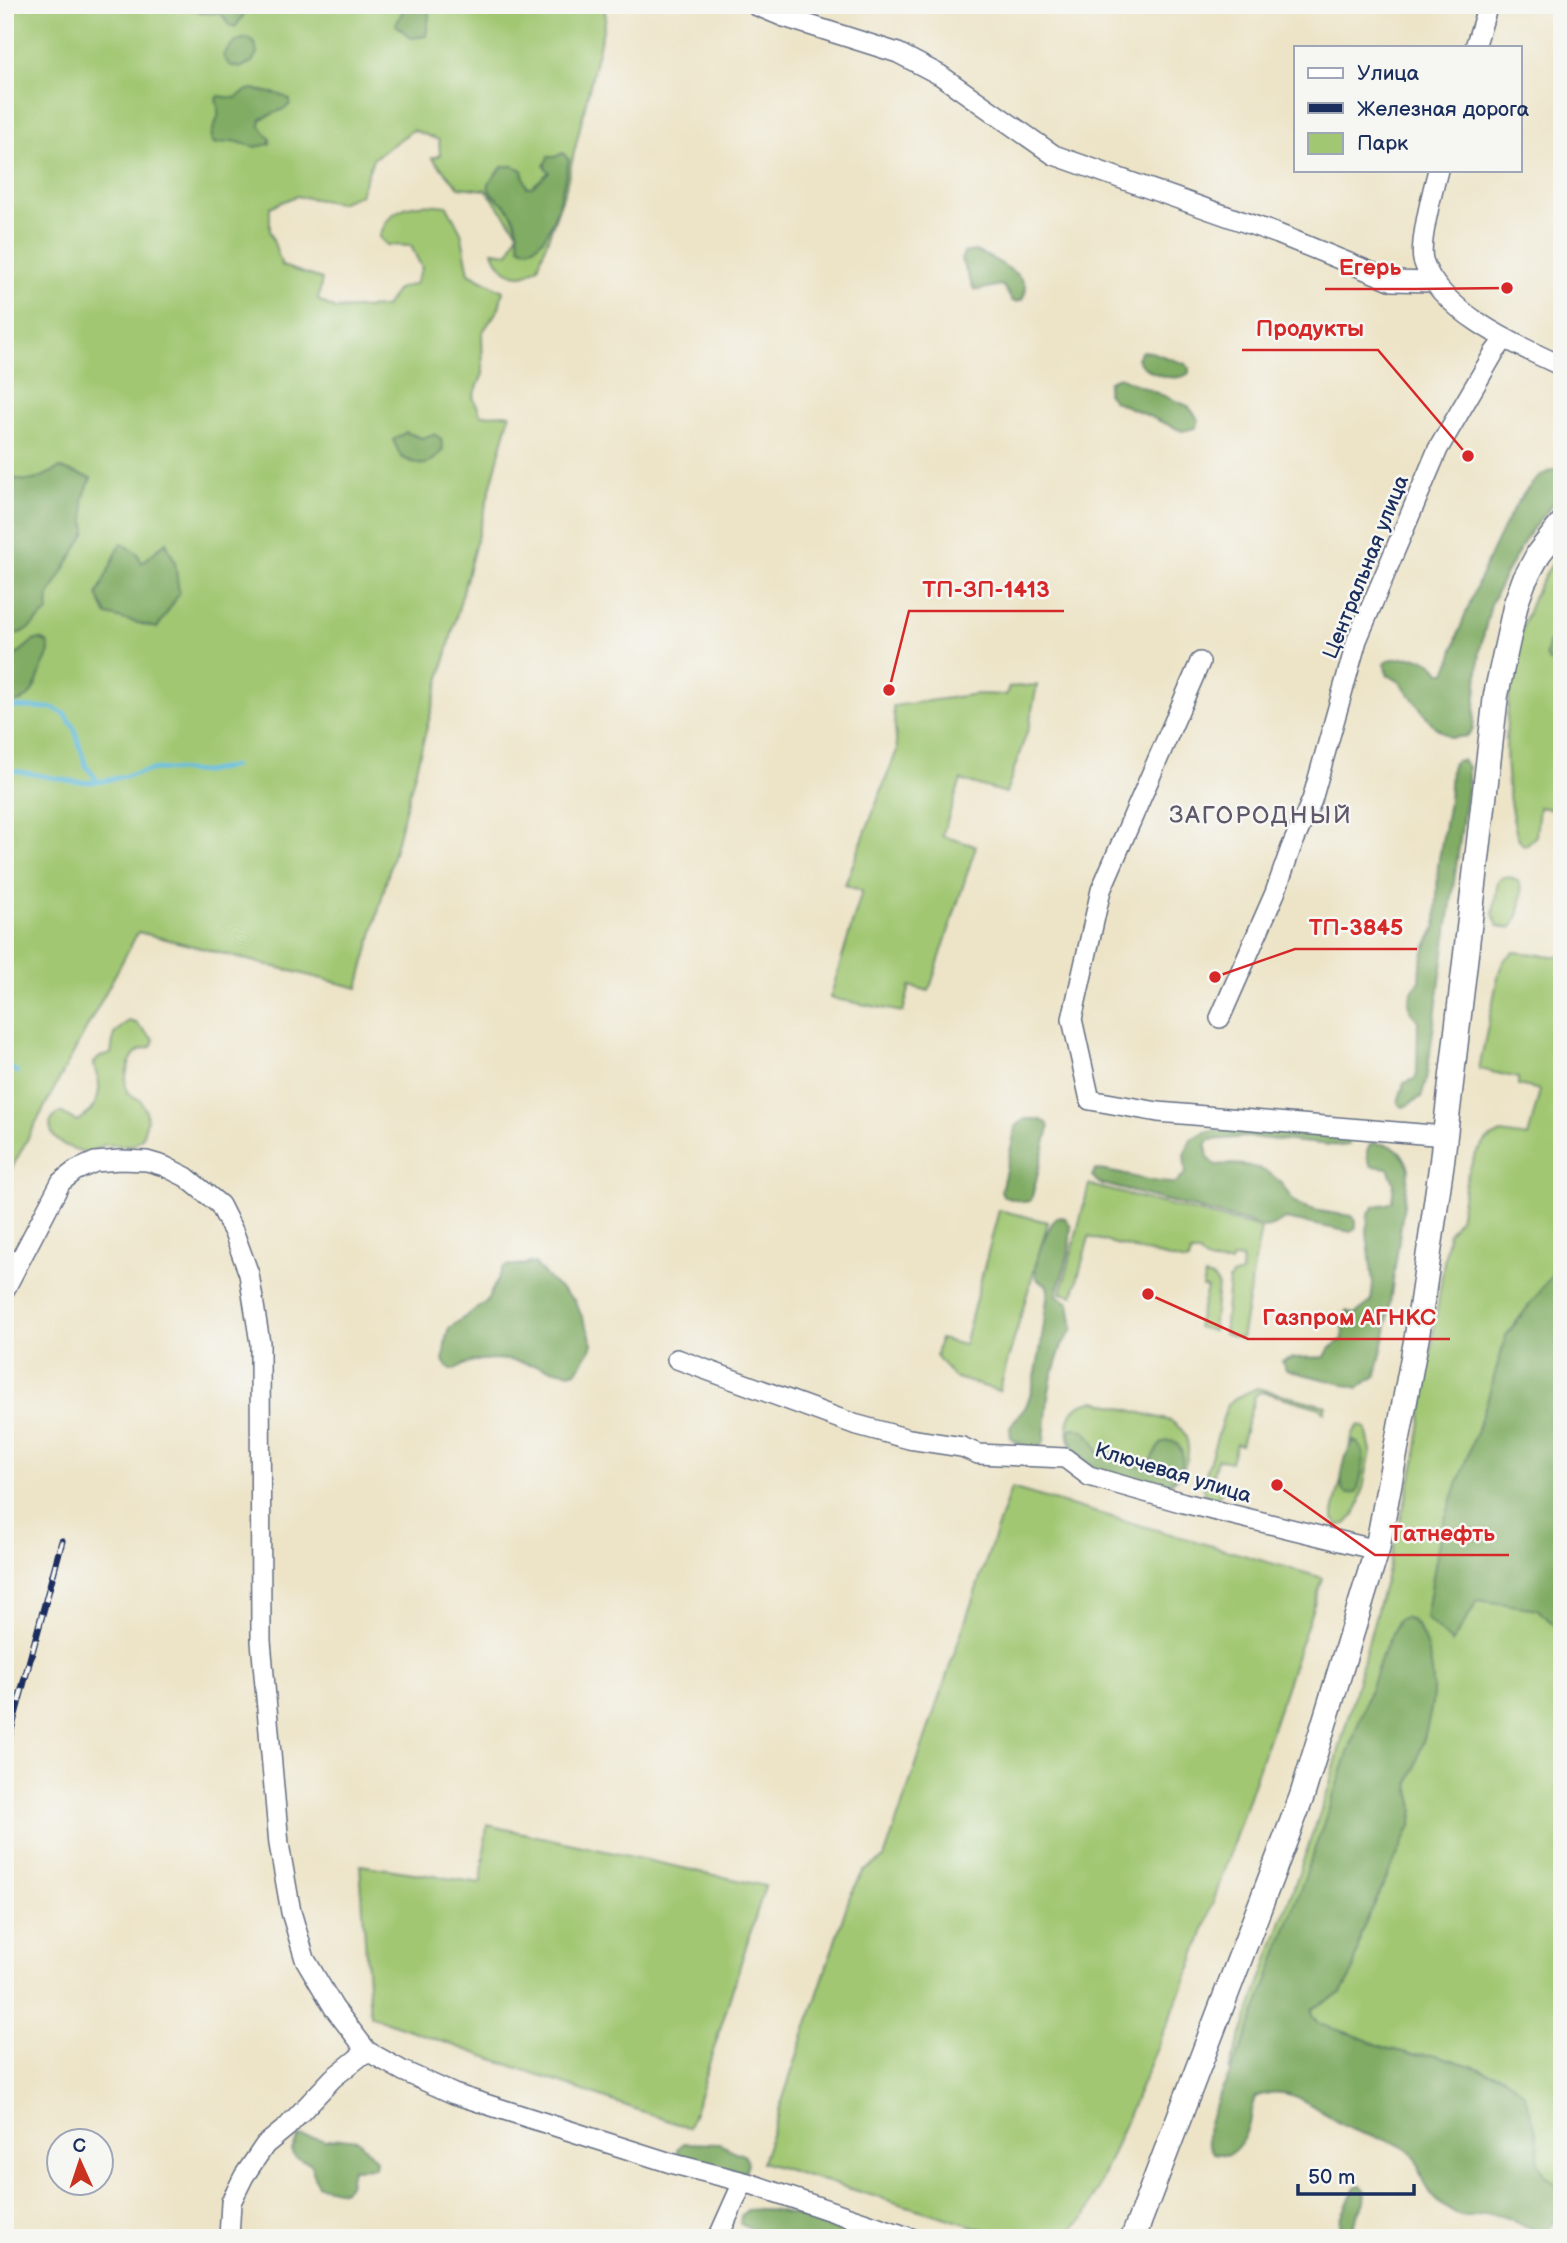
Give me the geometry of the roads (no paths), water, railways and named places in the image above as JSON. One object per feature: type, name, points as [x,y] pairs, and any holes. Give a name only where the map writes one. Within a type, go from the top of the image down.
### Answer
[{"type":"main road","points":[[1133,2238],[1303,1796],[1377,1550],[1417,1336],[1445,1136],[1496,695],[1516,603],[1524,581],[1539,553],[1562,524]]},
{"type":"street","points":[[755,5],[784,17],[898,53],[940,75],[1054,155],[1278,234],[1393,281],[1433,282]]},
{"type":"street","points":[[1475,46],[1488,5]]},
{"type":"street","points":[[1438,172],[1426,223],[1423,258],[1433,282],[1465,313],[1504,340],[1562,366]]},
{"type":"street","name":"Центральная улица","points":[[1220,1018],[1312,800],[1357,640],[1438,449],[1504,340]]},
{"type":"street","points":[[1200,662],[1101,890],[1072,1019],[1090,1100],[1158,1112],[1445,1136]]},
{"type":"street","points":[[5,1289],[61,1182],[75,1171],[95,1162],[147,1161],[175,1171],[203,1189],[220,1205],[234,1233],[249,1274],[260,1343],[261,1641],[279,1844],[291,1912],[305,1959],[334,2008],[367,2051],[454,2094],[674,2164],[743,2182],[911,2238]]},
{"type":"street","name":"Ключевая улица","points":[[677,1359],[854,1424],[909,1439],[962,1447],[978,1454],[1065,1458],[1089,1476],[1184,1503],[1377,1550]]},
{"type":"street","points":[[229,2238],[231,2202],[244,2176],[265,2145],[287,2127],[333,2078],[367,2051]]},
{"type":"street","points":[[718,2238],[743,2182]]},
{"type":"waterway","points":[[5,707],[53,708],[65,714],[74,728],[86,766],[98,781]]},
{"type":"waterway","points":[[5,769],[77,782],[99,782],[156,769],[205,772],[234,766]]},
{"type":"waterway","points":[[5,1064],[17,1072]]},
{"type":"railway","points":[[5,1752],[62,1541]]},
{"type":"place","name":"Егерь","points":[[1507,288]]},
{"type":"place","name":"Продукты","points":[[1468,456]]},
{"type":"place","name":"ТП-ЗП-1413","points":[[889,690]]},
{"type":"place","name":"ТП-3845","points":[[1215,977]]},
{"type":"place","name":"Газпром АГНКС","points":[[1148,1294]]},
{"type":"place","name":"Татнефть","points":[[1277,1485]]},
{"type":"district","name":"ЗАГОРОДНЫЙ","points":[[1261,815]]}]
